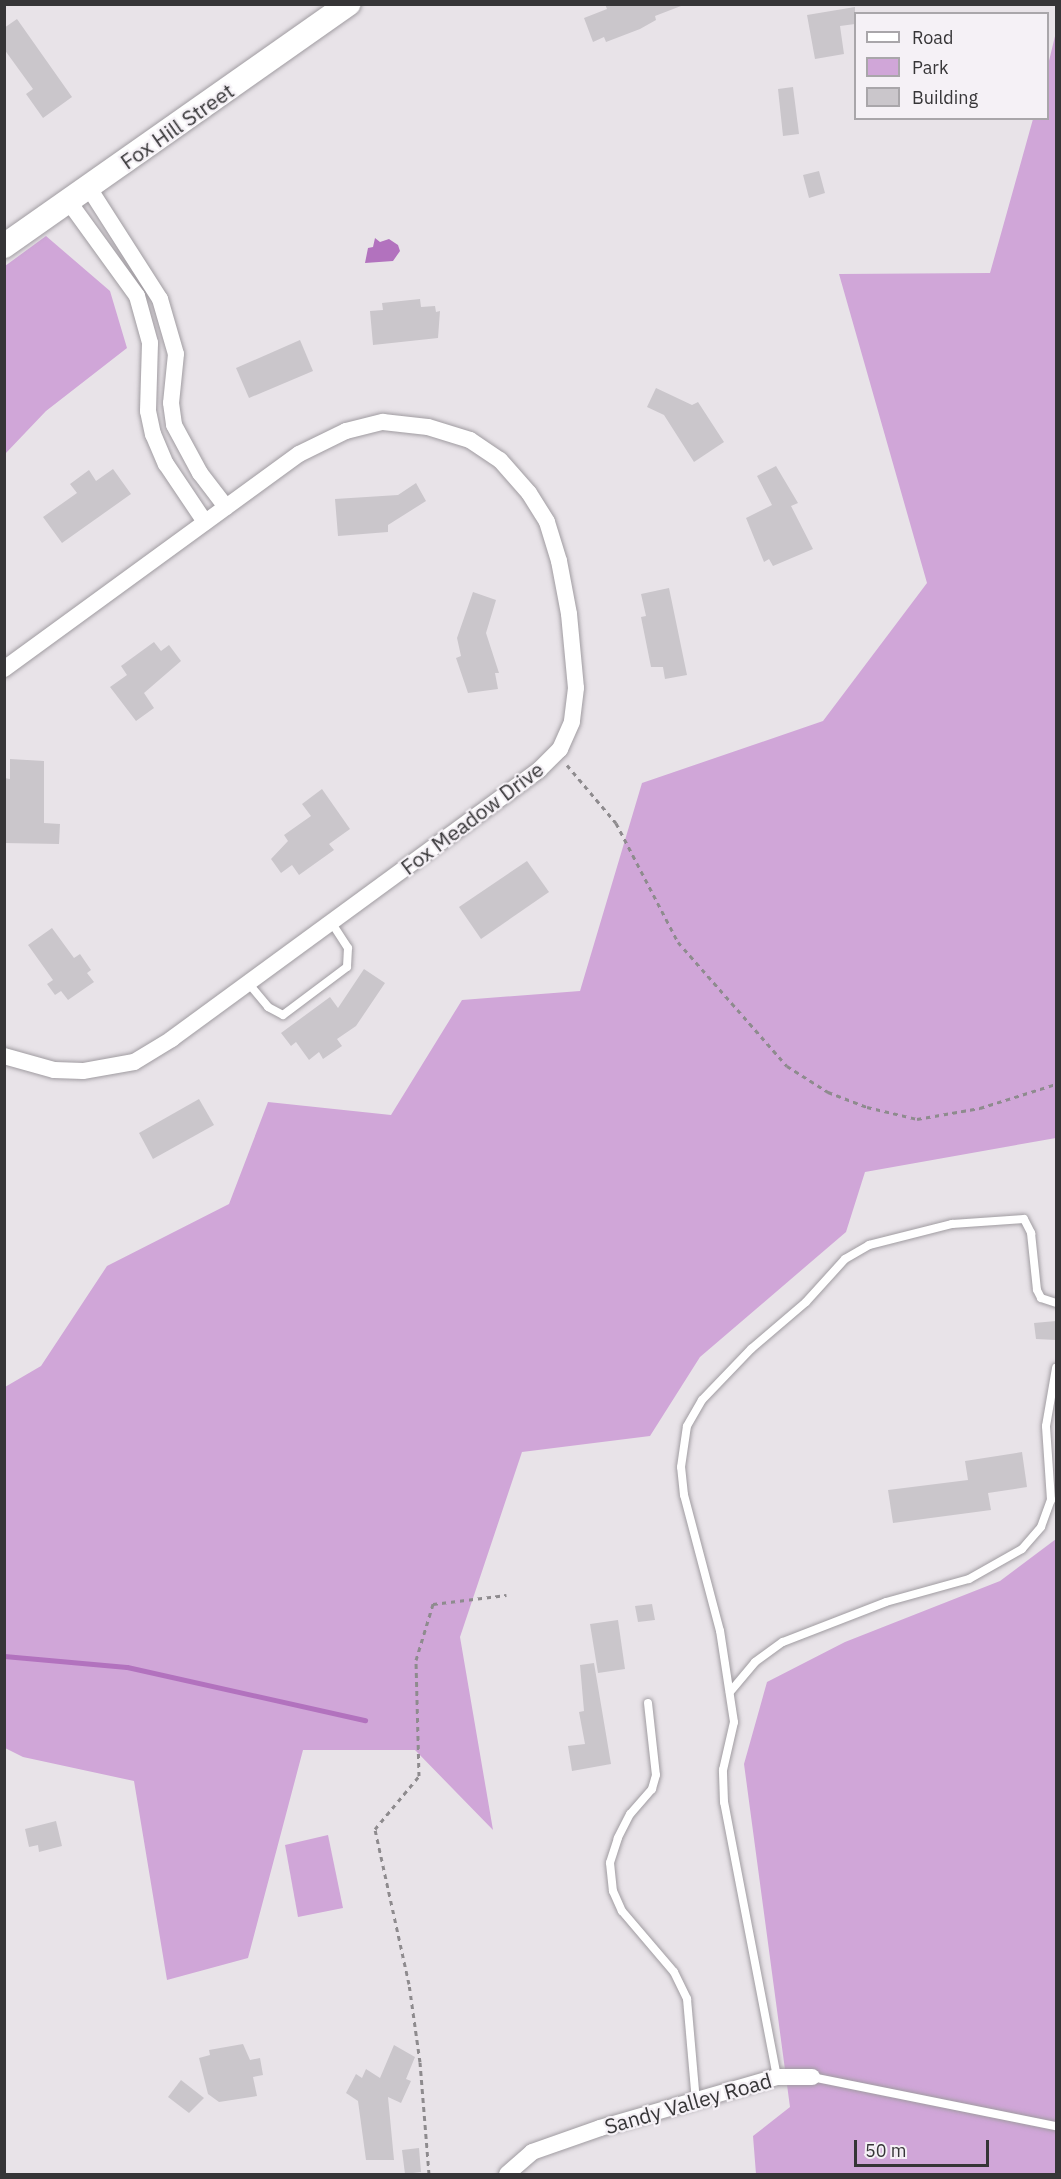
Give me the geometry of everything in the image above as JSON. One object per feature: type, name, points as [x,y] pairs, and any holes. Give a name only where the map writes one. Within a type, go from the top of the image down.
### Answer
[{"type":"street","name":"Fox Hill Street","points":[[4,246],[348,4]]},
{"type":"street","points":[[89,188],[160,299],[176,354],[171,403],[174,425],[190,456],[226,507]]},
{"type":"street","points":[[69,202],[137,296],[150,343],[148,411],[153,434],[166,464],[205,522]]},
{"type":"street","name":"Fox Meadow Drive","points":[[4,669],[299,454],[346,431],[383,422],[428,427],[470,440],[500,460],[529,493],[547,522],[569,614],[576,688],[572,722],[555,753],[539,770],[249,984],[134,1062],[83,1071],[54,1070],[4,1056]]},
{"type":"street","name":"Sandy Valley Road","points":[[507,2175],[539,2149],[777,2077],[812,2077]]},
{"type":"lane","points":[[249,984],[267,1007],[283,1015],[347,967],[348,948],[332,923]]},
{"type":"lane","points":[[777,2077],[724,1802],[723,1770],[734,1722],[720,1631],[684,1495],[681,1467],[687,1426],[702,1400],[751,1349],[806,1302],[845,1259],[869,1245],[952,1224],[1024,1219],[1031,1233],[1037,1290],[1041,1298],[1056,1303]]},
{"type":"lane","points":[[730,1692],[755,1662],[793,1637],[886,1602],[969,1579],[1022,1549],[1041,1527],[1051,1500],[1046,1426],[1056,1368]]},
{"type":"lane","points":[[648,1704],[657,1775],[652,1790],[630,1814],[618,1838],[610,1863],[612,1882],[622,1911],[674,1972],[687,1999],[696,2101]]},
{"type":"lane","name":"Sandy Valley Road","points":[[812,2077],[1056,2126]]},
{"type":"path","points":[[555,753],[616,823],[678,942],[787,1066],[828,1092],[867,1107],[917,1119],[980,1108],[1056,1084]]},
{"type":"path","points":[[429,2175],[412,2006],[394,1906],[375,1829],[419,1776],[416,1660],[432,1604],[506,1595]]},
{"type":"green space","points":[[1056,32],[1056,1138],[865,1172],[846,1232],[700,1357],[650,1436],[522,1452],[460,1637],[493,1830],[415,1750],[303,1750],[248,1958],[167,1980],[134,1781],[23,1757],[5,1748],[5,1387],[41,1366],[107,1266],[229,1204],[268,1102],[391,1115],[462,1000],[580,991],[642,783],[823,721],[927,583],[839,274],[990,273],[1033,120],[1049,120],[1049,61]]},
{"type":"green space","points":[[46,236],[110,291],[127,348],[46,411],[5,454],[5,266]]},
{"type":"green space","points":[[1056,1539],[1056,2174],[756,2174],[753,2136],[790,2107],[744,1764],[767,1682],[845,1642],[1000,1581]]},
{"type":"green space","points":[[328,1835],[343,1908],[298,1917],[285,1845]]},
{"type":"shaded area","points":[[375,238],[380,242],[389,239],[398,245],[400,251],[393,261],[365,263],[368,248],[373,247]]},
{"type":"building","points":[[605,4],[681,4],[681,6],[655,16],[656,20],[640,29],[606,42],[604,37],[593,42],[584,18],[607,9]]},
{"type":"building","points":[[855,7],[854,24],[840,26],[844,54],[815,59],[807,15]]},
{"type":"building","points":[[17,19],[72,97],[43,118],[26,94],[33,89],[4,49],[4,28]]},
{"type":"building","points":[[793,87],[799,134],[783,136],[778,89]]},
{"type":"building","points":[[819,171],[825,193],[809,198],[803,175]]},
{"type":"building","points":[[420,299],[421,307],[435,306],[436,312],[440,311],[438,338],[373,345],[370,311],[383,310],[382,303]]},
{"type":"building","points":[[300,340],[313,371],[249,398],[236,368]]},
{"type":"building","points":[[656,388],[692,405],[698,402],[724,442],[694,462],[664,415],[647,407]]},
{"type":"building","points":[[776,466],[798,503],[791,506],[813,549],[773,566],[769,559],[764,562],[746,518],[772,505],[757,476]]},
{"type":"building","points":[[113,469],[131,494],[62,543],[43,517],[77,493],[70,484],[89,470],[96,481]]},
{"type":"building","points":[[416,483],[426,501],[388,525],[388,532],[338,536],[335,499],[398,495]]},
{"type":"building","points":[[669,588],[687,675],[665,679],[663,667],[651,667],[641,617],[646,616],[641,594]]},
{"type":"building","points":[[473,592],[496,600],[486,633],[499,673],[495,673],[498,689],[468,693],[456,658],[461,656],[457,638]]},
{"type":"building","points":[[154,642],[161,651],[169,645],[181,661],[144,693],[154,708],[136,721],[110,687],[127,675],[121,666]]},
{"type":"building","points":[[10,759],[44,761],[44,823],[60,824],[59,844],[4,843],[4,778],[10,779]]},
{"type":"building","points":[[322,789],[350,829],[329,844],[334,850],[299,875],[292,865],[281,873],[271,859],[288,841],[284,835],[311,816],[302,804]]},
{"type":"building","points":[[527,861],[549,892],[481,939],[459,907]]},
{"type":"building","points":[[52,928],[74,958],[80,954],[91,970],[87,973],[94,982],[68,1000],[61,991],[55,995],[47,984],[53,980],[28,945]]},
{"type":"building","points":[[364,969],[385,983],[356,1026],[337,1039],[342,1046],[323,1059],[319,1052],[309,1060],[296,1042],[291,1046],[281,1033],[330,997],[338,1008]]},
{"type":"building","points":[[199,1099],[214,1125],[153,1159],[139,1133]]},
{"type":"building","points":[[1056,1321],[1056,1340],[1036,1339],[1034,1323]]},
{"type":"building","points":[[1022,1452],[1027,1487],[988,1493],[991,1510],[893,1523],[888,1490],[968,1480],[965,1461]]},
{"type":"building","points":[[652,1604],[655,1620],[638,1622],[635,1606]]},
{"type":"building","points":[[618,1620],[625,1669],[598,1673],[590,1624]]},
{"type":"building","points":[[594,1663],[611,1764],[572,1771],[568,1746],[585,1744],[579,1712],[584,1711],[580,1665]]},
{"type":"building","points":[[56,1821],[62,1846],[39,1852],[38,1845],[29,1847],[25,1829]]},
{"type":"building","points":[[243,2044],[250,2060],[260,2058],[263,2075],[253,2077],[257,2096],[219,2102],[208,2094],[199,2058],[210,2055],[209,2050]]},
{"type":"building","points":[[394,2045],[415,2057],[406,2079],[411,2081],[401,2103],[388,2097],[394,2160],[366,2160],[358,2101],[346,2093],[356,2074],[362,2078],[366,2069],[380,2078]]},
{"type":"building","points":[[181,2080],[204,2098],[189,2113],[168,2097]]},
{"type":"building","points":[[419,2148],[421,2172],[405,2174],[402,2150]]},
{"type":"waterway","points":[[4,1656],[127,1667],[365,1720]]}]
